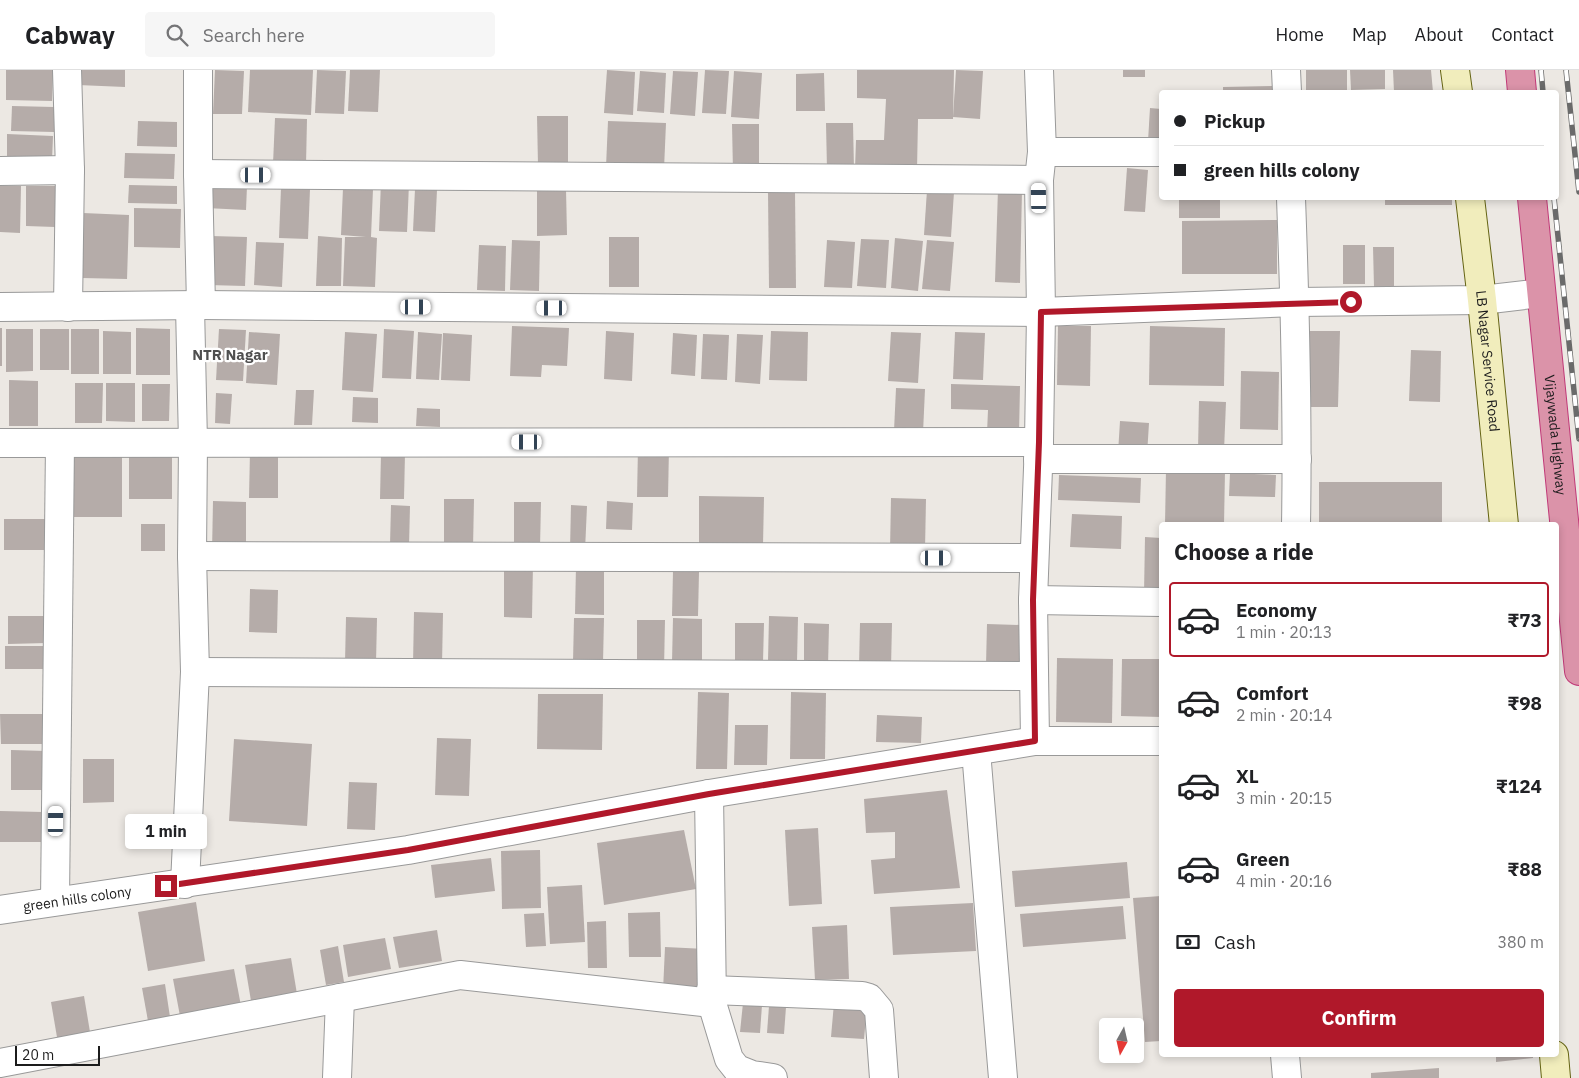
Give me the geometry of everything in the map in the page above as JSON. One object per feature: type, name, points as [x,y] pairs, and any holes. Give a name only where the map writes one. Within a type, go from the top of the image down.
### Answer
[{"type":"highway","points":[[1520,70],[1522,90]]},
{"type":"highway","name":"Vijaywada Highway","points":[[1532,200],[1579,672]]},
{"type":"street","points":[[67,70],[70,170],[68,307]]},
{"type":"street","points":[[185,884],[195,672],[192,556],[198,70]]},
{"type":"street","points":[[1035,741],[1033,600],[1039,450],[1041,312],[1039,180],[1042,152],[1039,70]]},
{"type":"street","points":[[1286,70],[1287,90]]},
{"type":"street","points":[[1455,70],[1458,90]]},
{"type":"street","points":[[1042,152],[1159,152]]},
{"type":"street","points":[[0,171],[70,170]]},
{"type":"street","points":[[198,174],[1039,180]]},
{"type":"street","points":[[1291,200],[1295,302],[1296,522]]},
{"type":"street","name":"LB Nagar Service Road","points":[[1470,200],[1504,522]]},
{"type":"street","points":[[0,307],[195,306],[1041,312],[1295,302],[1482,300],[1540,293]]},
{"type":"street","points":[[0,443],[1039,450],[1297,459]]},
{"type":"street","points":[[55,900],[60,443]]},
{"type":"street","points":[[192,556],[1034,558]]},
{"type":"street","points":[[1033,600],[1159,602]]},
{"type":"street","points":[[195,672],[1034,676]]},
{"type":"street","name":"green hills colony","points":[[0,910],[55,900],[185,884],[408,850],[709,794],[1035,741],[1159,741]]},
{"type":"street","points":[[976,751],[1003,1078]]},
{"type":"street","points":[[709,794],[712,997],[729,1059],[737,1069],[752,1075],[773,1078]]},
{"type":"street","points":[[3,1067],[340,998],[460,976],[712,997],[862,996],[869,998],[879,1010],[884,1078]]},
{"type":"street","points":[[337,1078],[340,998]]},
{"type":"street","points":[[1285,1057],[1287,1078]]},
{"type":"street","points":[[1554,1057],[1556,1078]]},
{"type":"building","points":[[6,70],[53,70],[52,101],[6,100]]},
{"type":"building","points":[[78,70],[125,70],[125,87],[78,85]]},
{"type":"building","points":[[215,70],[244,71],[242,114],[213,114]]},
{"type":"building","points":[[250,70],[313,70],[311,115],[248,112]]},
{"type":"building","points":[[317,70],[346,71],[344,114],[315,113]]},
{"type":"building","points":[[350,70],[380,70],[378,112],[348,111]]},
{"type":"building","points":[[607,70],[635,72],[633,115],[604,113]]},
{"type":"building","points":[[705,70],[729,71],[726,114],[702,113]]},
{"type":"building","points":[[857,70],[954,70],[953,119],[918,119],[917,170],[855,169],[856,140],[884,140],[886,99],[857,98]]},
{"type":"building","points":[[956,70],[983,71],[980,119],[953,117]]},
{"type":"building","points":[[1123,70],[1145,70],[1145,77],[1123,77]]},
{"type":"building","points":[[1306,70],[1347,70],[1347,90],[1306,90]]},
{"type":"building","points":[[1350,70],[1385,70],[1385,89],[1351,90]]},
{"type":"building","points":[[1393,70],[1431,70],[1433,90],[1394,90]]},
{"type":"building","points":[[640,71],[666,73],[664,113],[637,111]]},
{"type":"building","points":[[673,71],[698,72],[695,116],[670,114]]},
{"type":"building","points":[[734,71],[762,73],[759,119],[731,117]]},
{"type":"building","points":[[824,73],[825,111],[796,111],[796,74]]},
{"type":"building","points":[[1275,86],[1275,90],[1223,90],[1223,87]]},
{"type":"building","points":[[12,106],[54,107],[54,132],[11,131]]},
{"type":"building","points":[[1150,108],[1159,109],[1159,142],[1148,141]]},
{"type":"building","points":[[537,116],[568,116],[568,165],[538,165]]},
{"type":"building","points":[[275,118],[307,119],[306,165],[273,164]]},
{"type":"building","points":[[138,121],[177,122],[177,147],[137,146]]},
{"type":"building","points":[[608,121],[666,123],[664,169],[606,167]]},
{"type":"building","points":[[826,123],[853,123],[854,170],[827,170]]},
{"type":"building","points":[[732,124],[759,124],[759,171],[733,172]]},
{"type":"building","points":[[7,134],[53,136],[52,161],[7,160]]},
{"type":"building","points":[[125,153],[175,154],[174,179],[124,178]]},
{"type":"building","points":[[1127,168],[1148,170],[1145,212],[1124,211]]},
{"type":"building","points":[[381,182],[409,183],[407,232],[379,231]]},
{"type":"building","points":[[129,185],[177,186],[177,204],[128,203]]},
{"type":"building","points":[[207,185],[247,186],[246,210],[206,208]]},
{"type":"building","points":[[0,186],[21,186],[20,233],[0,232]]},
{"type":"building","points":[[26,186],[56,186],[55,227],[26,226]]},
{"type":"building","points":[[281,188],[310,189],[308,239],[279,238]]},
{"type":"building","points":[[343,188],[373,189],[371,237],[377,238],[375,287],[343,286],[345,237],[366,237],[341,235]]},
{"type":"building","points":[[415,189],[437,190],[435,232],[413,231]]},
{"type":"building","points":[[537,189],[566,189],[567,235],[537,236]]},
{"type":"building","points":[[998,189],[1022,190],[1020,283],[995,282]]},
{"type":"building","points":[[927,190],[954,192],[951,237],[924,235]]},
{"type":"building","points":[[768,191],[795,191],[796,288],[769,288]]},
{"type":"building","points":[[1179,200],[1220,200],[1220,218],[1179,218]]},
{"type":"building","points":[[1385,200],[1452,200],[1452,205],[1385,205]]},
{"type":"building","points":[[134,208],[181,209],[180,248],[134,247]]},
{"type":"building","points":[[83,213],[129,215],[127,279],[82,278]]},
{"type":"building","points":[[1277,220],[1277,274],[1182,274],[1182,221]]},
{"type":"building","points":[[211,236],[247,237],[245,286],[208,285]]},
{"type":"building","points":[[318,236],[342,238],[341,286],[316,286]]},
{"type":"building","points":[[609,237],[639,237],[639,287],[609,287]]},
{"type":"building","points":[[895,238],[923,241],[918,291],[891,288]]},
{"type":"building","points":[[861,239],[889,240],[886,288],[857,286]]},
{"type":"building","points":[[512,240],[540,241],[539,291],[510,290]]},
{"type":"building","points":[[827,240],[855,242],[852,288],[824,287]]},
{"type":"building","points":[[927,240],[954,242],[950,291],[922,289]]},
{"type":"building","points":[[256,242],[284,243],[282,287],[254,285]]},
{"type":"building","points":[[479,245],[506,246],[505,291],[477,290]]},
{"type":"building","points":[[1343,245],[1365,245],[1365,284],[1343,284]]},
{"type":"building","points":[[1373,247],[1394,247],[1394,287],[1374,287]]},
{"type":"building","points":[[512,326],[569,328],[567,366],[542,365],[541,377],[510,376]]},
{"type":"building","points":[[1058,326],[1091,326],[1090,386],[1057,385]]},
{"type":"building","points":[[1150,326],[1225,328],[1224,386],[1149,385]]},
{"type":"building","points":[[0,328],[2,328],[2,366],[0,366]]},
{"type":"building","points":[[136,328],[170,329],[170,375],[136,375]]},
{"type":"building","points":[[6,329],[33,329],[33,371],[6,372]]},
{"type":"building","points":[[40,329],[69,329],[69,370],[40,370]]},
{"type":"building","points":[[71,329],[99,329],[99,374],[71,374]]},
{"type":"building","points":[[219,329],[246,330],[243,381],[216,380]]},
{"type":"building","points":[[384,329],[414,331],[411,379],[382,378]]},
{"type":"building","points":[[103,331],[131,332],[131,374],[103,374]]},
{"type":"building","points":[[606,331],[634,333],[632,381],[604,379]]},
{"type":"building","points":[[771,331],[808,332],[807,381],[769,380]]},
{"type":"building","points":[[1308,331],[1340,331],[1338,407],[1307,407]]},
{"type":"building","points":[[249,332],[280,334],[277,385],[246,383]]},
{"type":"building","points":[[345,332],[377,334],[373,392],[342,390]]},
{"type":"building","points":[[418,332],[442,334],[439,380],[416,379]]},
{"type":"building","points":[[891,332],[921,333],[918,383],[888,381]]},
{"type":"building","points":[[955,332],[985,333],[983,380],[953,379]]},
{"type":"building","points":[[443,333],[472,335],[470,381],[441,380]]},
{"type":"building","points":[[673,333],[697,335],[695,376],[671,374]]},
{"type":"building","points":[[703,334],[729,335],[727,380],[701,379]]},
{"type":"building","points":[[737,334],[763,335],[760,384],[735,382]]},
{"type":"building","points":[[1411,350],[1441,351],[1440,402],[1409,401]]},
{"type":"building","points":[[1241,371],[1279,372],[1278,430],[1240,429]]},
{"type":"building","points":[[9,380],[38,381],[38,426],[9,426]]},
{"type":"building","points":[[75,383],[103,383],[102,423],[75,423]]},
{"type":"building","points":[[106,383],[135,383],[135,422],[106,421]]},
{"type":"building","points":[[142,384],[170,384],[169,421],[142,421]]},
{"type":"building","points":[[951,384],[1020,386],[1019,434],[987,433],[988,410],[951,409]]},
{"type":"building","points":[[896,388],[925,389],[923,433],[894,431]]},
{"type":"building","points":[[296,390],[314,390],[312,425],[294,425]]},
{"type":"building","points":[[216,393],[232,394],[230,424],[215,423]]},
{"type":"building","points":[[353,397],[378,398],[378,423],[352,422]]},
{"type":"building","points":[[1199,401],[1226,402],[1224,451],[1198,450]]},
{"type":"building","points":[[417,408],[440,409],[440,427],[416,426]]},
{"type":"building","points":[[1120,421],[1149,423],[1147,455],[1118,453]]},
{"type":"building","points":[[638,447],[669,448],[668,497],[637,497]]},
{"type":"building","points":[[72,448],[122,448],[122,517],[72,517]]},
{"type":"building","points":[[129,451],[172,451],[172,499],[129,499]]},
{"type":"building","points":[[250,451],[278,451],[278,498],[249,498]]},
{"type":"building","points":[[381,453],[405,453],[404,499],[380,499]]},
{"type":"building","points":[[1166,469],[1225,471],[1224,522],[1165,522]]},
{"type":"building","points":[[1230,473],[1276,475],[1275,497],[1229,496]]},
{"type":"building","points":[[1059,475],[1141,478],[1140,503],[1058,500]]},
{"type":"building","points":[[1319,482],[1442,482],[1442,522],[1319,522]]},
{"type":"building","points":[[699,496],[764,497],[763,545],[699,544]]},
{"type":"building","points":[[891,498],[926,499],[925,550],[890,550]]},
{"type":"building","points":[[444,499],[474,499],[473,548],[444,548]]},
{"type":"building","points":[[213,501],[246,502],[246,552],[212,552]]},
{"type":"building","points":[[607,501],[633,503],[632,530],[606,529]]},
{"type":"building","points":[[514,502],[541,502],[540,548],[514,548]]},
{"type":"building","points":[[391,505],[410,506],[409,546],[390,545]]},
{"type":"building","points":[[571,505],[587,506],[585,551],[570,550]]},
{"type":"building","points":[[1072,514],[1122,516],[1121,549],[1070,547]]},
{"type":"building","points":[[4,519],[50,519],[50,550],[4,550]]},
{"type":"building","points":[[141,524],[165,524],[165,551],[141,551]]},
{"type":"building","points":[[1145,537],[1159,538],[1159,594],[1144,594]]},
{"type":"building","points":[[504,562],[533,563],[532,618],[504,617]]},
{"type":"building","points":[[576,566],[604,567],[604,615],[575,614]]},
{"type":"building","points":[[673,571],[699,572],[698,616],[672,616]]},
{"type":"building","points":[[250,589],[278,590],[277,633],[249,632]]},
{"type":"building","points":[[414,612],[443,613],[442,665],[413,665]]},
{"type":"building","points":[[8,616],[47,616],[47,643],[8,644]]},
{"type":"building","points":[[769,616],[798,617],[797,662],[768,661]]},
{"type":"building","points":[[346,617],[377,618],[376,663],[345,663]]},
{"type":"building","points":[[574,618],[604,618],[603,663],[573,662]]},
{"type":"building","points":[[673,618],[702,619],[702,662],[672,662]]},
{"type":"building","points":[[637,620],[665,620],[664,669],[637,668]]},
{"type":"building","points":[[735,623],[764,623],[763,662],[735,661]]},
{"type":"building","points":[[804,623],[829,624],[828,667],[804,667]]},
{"type":"building","points":[[860,623],[892,623],[891,668],[859,667]]},
{"type":"building","points":[[987,624],[1021,625],[1020,666],[986,665]]},
{"type":"building","points":[[5,646],[49,646],[49,669],[5,669]]},
{"type":"building","points":[[1057,658],[1113,659],[1112,723],[1056,722]]},
{"type":"building","points":[[1122,659],[1159,659],[1159,717],[1121,716]]},
{"type":"building","points":[[698,692],[729,693],[727,769],[696,769]]},
{"type":"building","points":[[791,692],[826,693],[825,759],[790,759]]},
{"type":"building","points":[[538,694],[603,694],[602,750],[537,749]]},
{"type":"building","points":[[0,714],[43,714],[43,744],[1,744]]},
{"type":"building","points":[[877,715],[922,717],[921,743],[876,742]]},
{"type":"building","points":[[735,725],[768,725],[767,765],[734,765]]},
{"type":"building","points":[[437,738],[471,739],[469,796],[435,795]]},
{"type":"building","points":[[234,739],[312,744],[307,826],[229,821]]},
{"type":"building","points":[[11,750],[46,751],[46,790],[11,790]]},
{"type":"building","points":[[83,759],[114,759],[114,802],[83,803]]},
{"type":"building","points":[[349,782],[377,783],[375,830],[347,829]]},
{"type":"building","points":[[947,790],[960,888],[874,894],[871,860],[895,858],[895,832],[866,833],[864,799]]},
{"type":"building","points":[[0,811],[43,812],[43,842],[0,842]]},
{"type":"building","points":[[818,828],[822,904],[789,906],[785,830]]},
{"type":"building","points":[[684,830],[696,889],[604,905],[597,843]]},
{"type":"building","points":[[540,850],[541,908],[502,909],[501,851]]},
{"type":"building","points":[[491,858],[495,891],[435,898],[431,865]]},
{"type":"building","points":[[1127,862],[1130,898],[1015,907],[1012,871]]},
{"type":"building","points":[[582,885],[585,942],[550,944],[547,887]]},
{"type":"building","points":[[1159,896],[1159,1041],[1145,1042],[1133,898]]},
{"type":"building","points":[[196,902],[205,961],[148,971],[138,912]]},
{"type":"building","points":[[973,903],[976,951],[893,955],[890,907]]},
{"type":"building","points":[[1123,906],[1126,939],[1023,947],[1020,914]]},
{"type":"building","points":[[660,912],[661,957],[629,957],[628,913]]},
{"type":"building","points":[[544,913],[546,946],[526,947],[524,914]]},
{"type":"building","points":[[606,921],[607,968],[588,968],[587,922]]},
{"type":"building","points":[[847,925],[849,979],[815,980],[812,927]]},
{"type":"building","points":[[437,930],[442,961],[399,968],[393,937]]},
{"type":"building","points":[[385,938],[391,969],[348,977],[343,945]]},
{"type":"building","points":[[338,946],[344,982],[326,985],[320,950]]},
{"type":"building","points":[[665,947],[706,949],[704,993],[663,991]]},
{"type":"building","points":[[291,958],[297,994],[251,1001],[245,965]]},
{"type":"building","points":[[234,969],[241,1006],[180,1016],[173,979]]},
{"type":"building","points":[[165,984],[170,1017],[148,1021],[142,988]]},
{"type":"building","points":[[84,996],[91,1038],[58,1043],[51,1002]]},
{"type":"building","points":[[743,1003],[762,1005],[760,1033],[740,1032]]},
{"type":"building","points":[[834,1003],[867,1006],[864,1039],[831,1037]]},
{"type":"building","points":[[769,1006],[786,1007],[784,1034],[767,1033]]},
{"type":"building","points":[[1496,1057],[1533,1057],[1533,1058],[1496,1062]]},
{"type":"building","points":[[1439,1068],[1439,1078],[1371,1078],[1371,1073]]},
{"type":"railway","points":[[1541,70],[1543,90]]},
{"type":"railway","points":[[1566,70],[1579,192]]},
{"type":"railway","points":[[1554,200],[1579,439]]},
{"type":"district","name":"NTR Nagar","points":[[230,354]]},
{"type":"route","points":[[166,886],[408,850],[709,794],[1035,741],[1033,600],[1039,442],[1041,312],[1295,302],[1351,302]]}]
